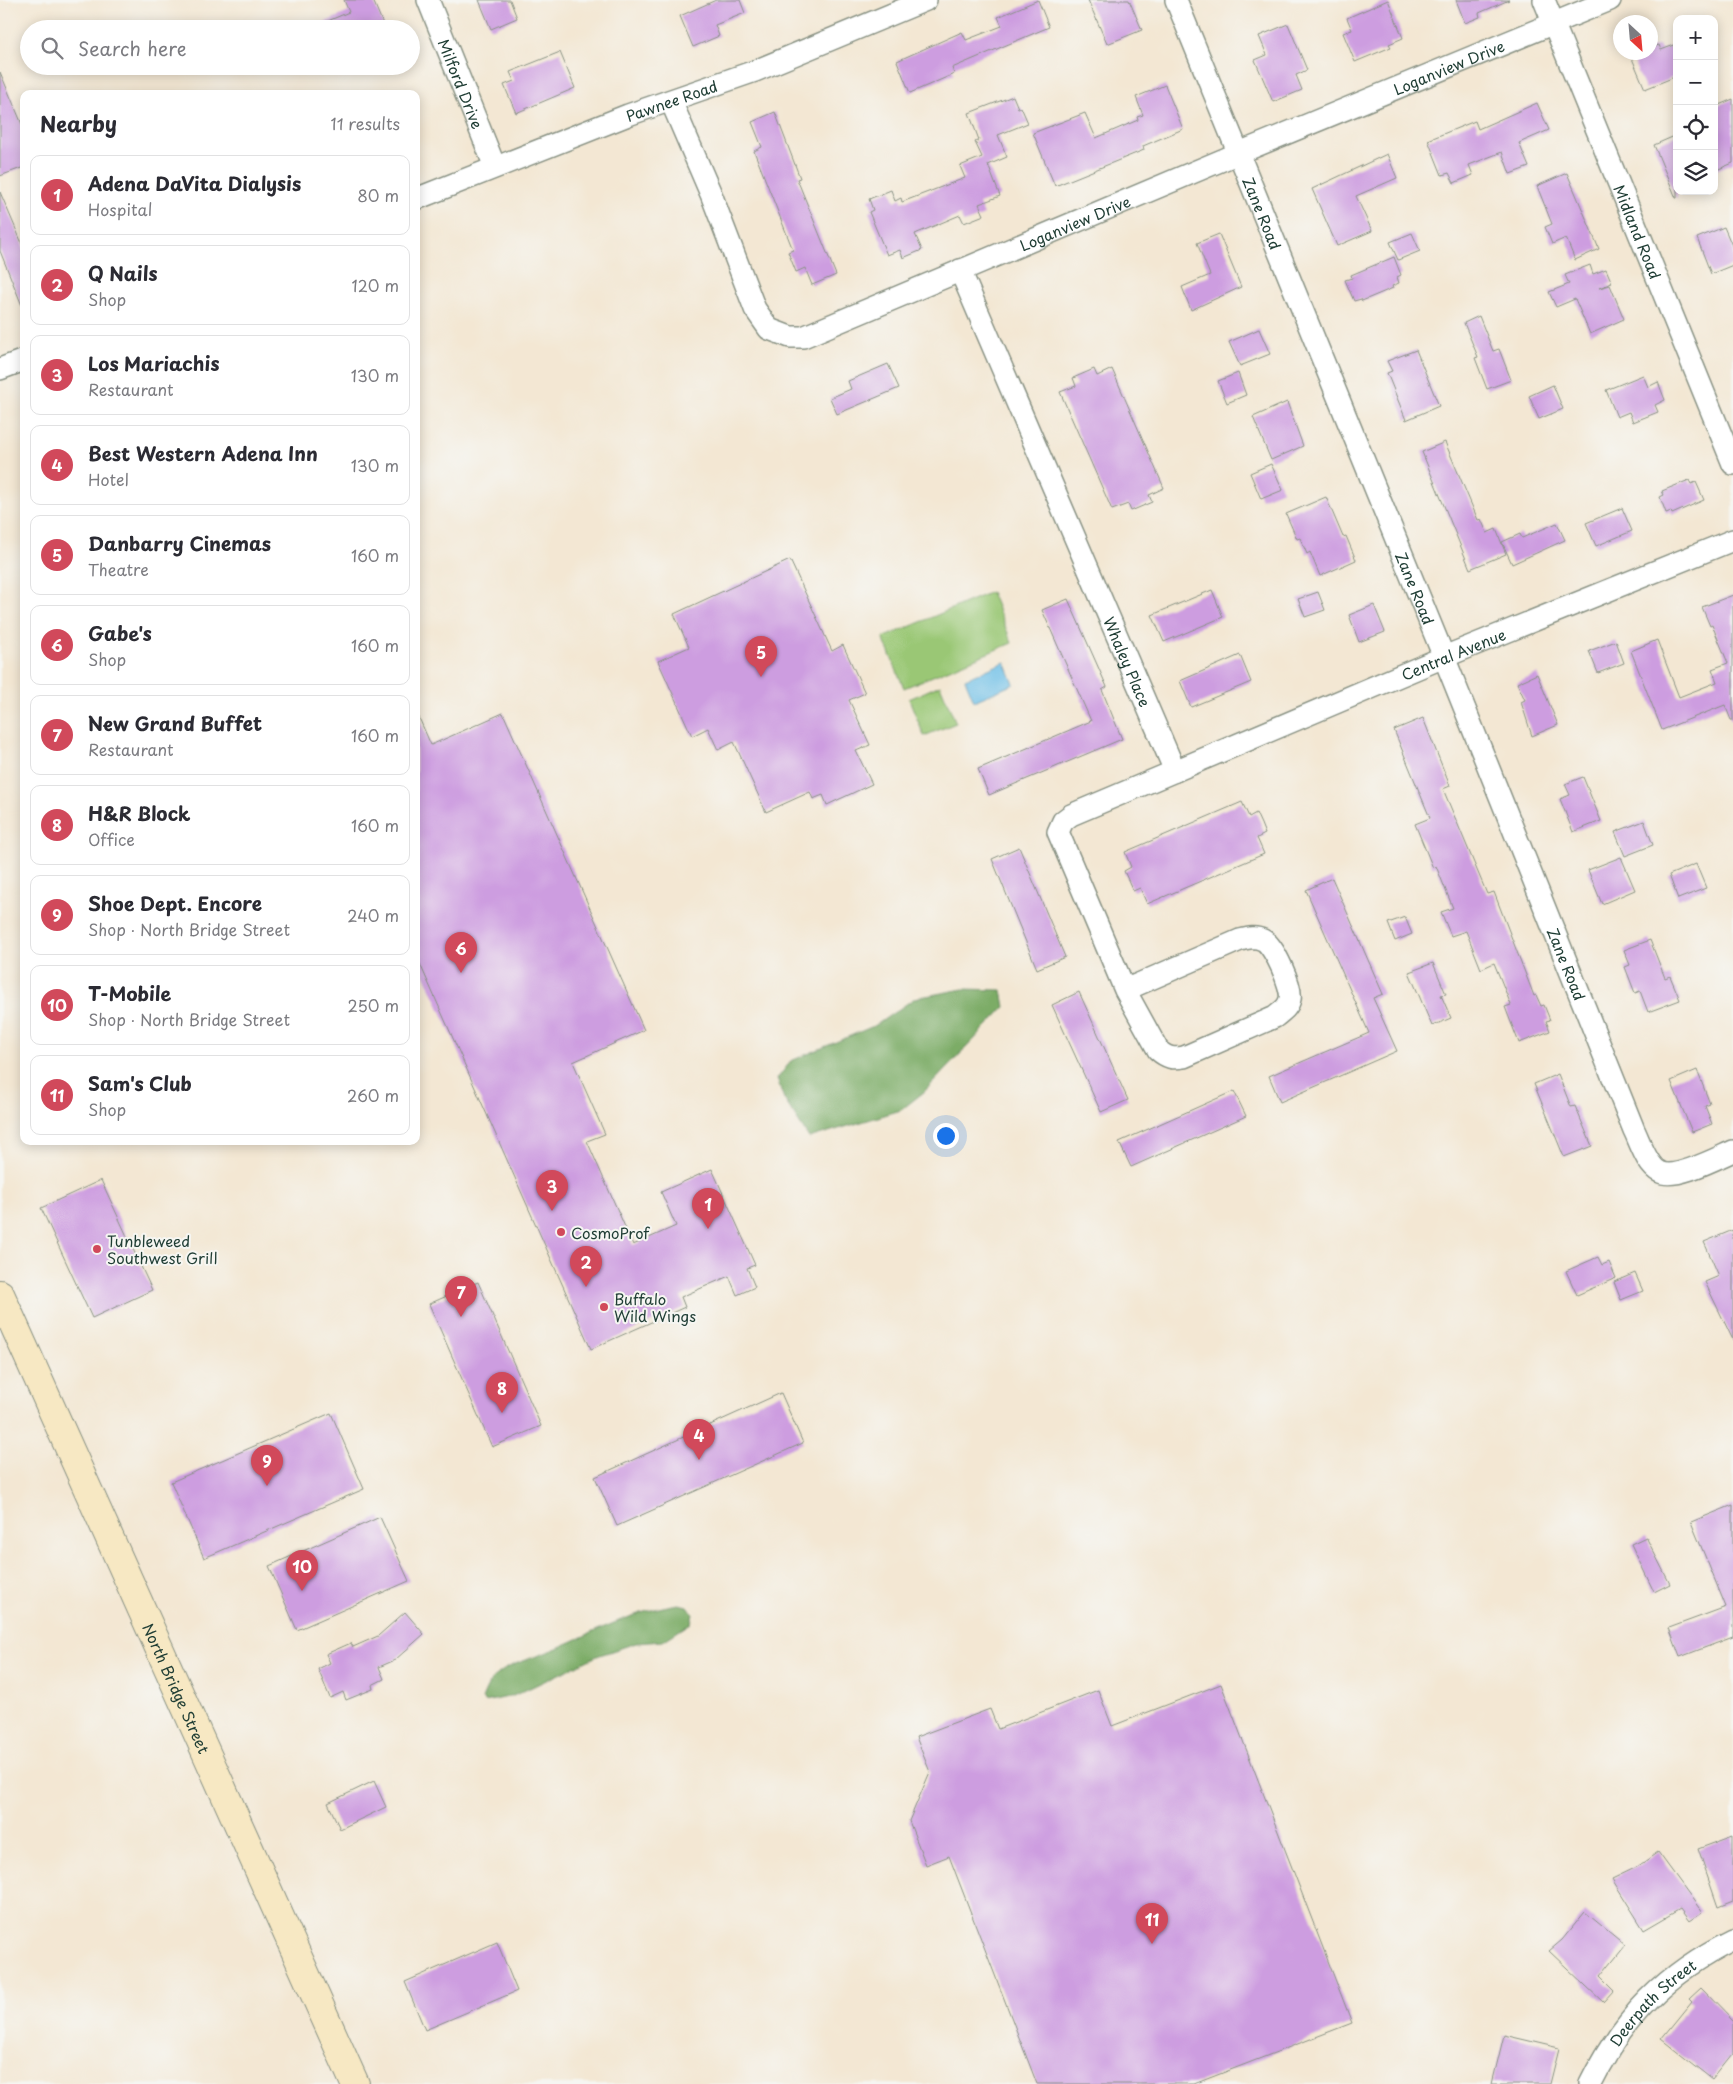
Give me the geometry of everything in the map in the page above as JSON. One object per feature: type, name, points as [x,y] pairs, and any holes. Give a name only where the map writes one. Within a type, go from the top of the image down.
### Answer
[{"type":"main road","name":"North Bridge Street","points":[[0,1294],[355,2084]]},
{"type":"street","name":"Milford Drive","points":[[428,0],[496,167]]},
{"type":"street","name":"Pawnee Road","points":[[420,197],[628,115],[671,102],[764,67],[926,0]]},
{"type":"street","name":"Zane Road","points":[[1176,0],[1444,657],[1634,1130],[1652,1166],[1660,1172],[1671,1174],[1685,1170],[1733,1151]]},
{"type":"street","name":"Midland Road","points":[[1544,0],[1733,464]]},
{"type":"street","name":"Loganview Drive","points":[[671,102],[711,194],[755,308],[769,329],[790,337],[803,337],[1239,153],[1610,0]]},
{"type":"street","name":"Whaley Place","points":[[960,270],[1175,771]]},
{"type":"street","points":[[0,369],[20,362]]},
{"type":"street","name":"Central Avenue","points":[[1175,771],[1444,657],[1733,540]]},
{"type":"street","points":[[1125,990],[1240,940],[1254,937],[1265,940],[1273,951],[1290,988],[1290,998],[1286,1008],[1275,1016],[1184,1057],[1175,1059],[1166,1057],[1158,1050],[1125,990],[1058,832],[1063,821],[1071,815],[1175,771]]},
{"type":"street","name":"Deerpath Street","points":[[1590,2084],[1610,2046],[1634,2012],[1666,1983],[1702,1955],[1733,1940]]},
{"type":"green space","points":[[991,592],[1012,643],[904,688],[883,638]]},
{"type":"green space","points":[[940,685],[956,723],[924,736],[909,699]]},
{"type":"green space","points":[[963,989],[1002,990],[1005,1007],[924,1092],[901,1110],[809,1138],[784,1099],[777,1079],[791,1061],[876,1025],[915,998]]},
{"type":"green space","points":[[679,1604],[687,1606],[693,1614],[691,1623],[663,1641],[636,1643],[597,1656],[513,1696],[485,1702],[482,1699],[492,1679],[509,1667],[629,1617]]},
{"type":"water","points":[[1005,662],[1014,684],[974,701],[965,679]]},
{"type":"building","points":[[344,0],[373,0],[381,20],[330,20],[349,12]]},
{"type":"building","points":[[479,0],[510,0],[517,18],[491,29]]},
{"type":"building","points":[[716,0],[740,0],[745,13],[715,25],[719,36],[693,47],[680,16]]},
{"type":"building","points":[[1038,0],[1049,27],[952,68],[954,74],[910,93],[897,61],[962,32],[966,40],[1002,26],[998,17]]},
{"type":"building","points":[[1088,0],[1129,0],[1142,30],[1107,44]]},
{"type":"building","points":[[1388,0],[1403,38],[1389,44],[1391,47],[1355,62],[1343,33],[1352,30],[1347,18]]},
{"type":"building","points":[[1456,0],[1509,0],[1479,13],[1480,17],[1465,23]]},
{"type":"building","points":[[1288,24],[1307,70],[1296,75],[1302,90],[1273,102],[1255,60],[1267,55],[1259,36]]},
{"type":"building","points":[[1658,45],[1661,50],[1673,46],[1673,78],[1645,89],[1633,60],[1658,60]]},
{"type":"building","points":[[560,52],[575,88],[516,113],[504,85],[514,81],[510,72]]},
{"type":"building","points":[[0,72],[20,120],[20,168],[0,176]]},
{"type":"building","points":[[1165,85],[1183,129],[1143,146],[1144,150],[1055,186],[1033,133],[1085,113],[1096,138],[1138,120],[1137,117],[1143,115],[1136,97]]},
{"type":"building","points":[[1013,96],[1018,108],[1021,107],[1028,123],[998,135],[1007,157],[988,165],[1000,196],[979,204],[984,215],[964,223],[960,215],[915,234],[922,250],[903,258],[900,250],[887,255],[869,212],[873,210],[869,199],[891,190],[895,201],[901,198],[902,202],[965,178],[960,166],[982,157],[975,142],[979,140],[969,113]]},
{"type":"building","points":[[1733,99],[1733,163],[1718,169],[1718,150],[1718,105]]},
{"type":"building","points":[[1537,103],[1549,130],[1519,143],[1529,167],[1510,174],[1502,152],[1469,165],[1473,175],[1454,183],[1449,173],[1442,175],[1428,140],[1475,121],[1478,129]]},
{"type":"building","points":[[775,112],[800,178],[797,179],[836,275],[812,285],[805,268],[796,272],[788,252],[793,250],[754,151],[762,147],[752,122]]},
{"type":"building","points":[[1673,137],[1673,191],[1654,145]]},
{"type":"building","points":[[1387,154],[1397,178],[1356,196],[1372,231],[1337,246],[1312,189]]},
{"type":"building","points":[[1567,173],[1599,249],[1575,260],[1566,238],[1552,244],[1545,227],[1552,224],[1537,186]]},
{"type":"building","points":[[0,192],[20,239],[20,301],[0,251]]},
{"type":"building","points":[[1724,227],[1733,248],[1733,265],[1711,274],[1697,238]]},
{"type":"building","points":[[1412,233],[1420,251],[1398,260],[1390,242]]},
{"type":"building","points":[[1219,234],[1241,287],[1191,310],[1182,287],[1210,275],[1197,243]]},
{"type":"building","points":[[1394,257],[1401,275],[1397,277],[1399,283],[1392,286],[1393,288],[1362,301],[1361,299],[1354,301],[1345,280],[1352,278],[1351,275]]},
{"type":"building","points":[[1590,265],[1593,274],[1606,269],[1612,283],[1599,288],[1610,285],[1624,319],[1590,334],[1575,299],[1556,307],[1549,292],[1569,284],[1565,275]]},
{"type":"building","points":[[1479,316],[1493,351],[1499,349],[1511,380],[1487,389],[1475,358],[1478,357],[1464,323]]},
{"type":"building","points":[[1259,329],[1270,354],[1240,366],[1229,342]]},
{"type":"building","points":[[1416,350],[1439,406],[1406,420],[1387,373],[1392,371],[1387,361]]},
{"type":"building","points":[[888,364],[899,388],[837,414],[830,398],[851,389],[848,381]]},
{"type":"building","points":[[1094,369],[1097,376],[1112,369],[1164,488],[1149,495],[1152,502],[1131,511],[1128,504],[1112,510],[1060,392],[1076,386],[1073,378]]},
{"type":"building","points":[[1238,373],[1246,395],[1227,403],[1218,381]]},
{"type":"building","points":[[1643,375],[1648,387],[1658,382],[1665,400],[1655,405],[1658,412],[1633,422],[1629,412],[1617,417],[1606,390]]},
{"type":"building","points":[[1553,385],[1563,409],[1539,419],[1529,396]]},
{"type":"building","points":[[1287,402],[1303,446],[1271,460],[1253,417]]},
{"type":"building","points":[[1445,442],[1478,520],[1481,519],[1487,533],[1496,529],[1506,554],[1470,569],[1422,452]]},
{"type":"building","points":[[1271,464],[1283,490],[1261,499],[1250,473]]},
{"type":"building","points":[[1689,480],[1691,484],[1696,482],[1704,500],[1672,514],[1671,511],[1666,513],[1660,497],[1664,495],[1662,491]]},
{"type":"building","points":[[1326,497],[1343,537],[1346,536],[1356,560],[1320,576],[1310,552],[1307,554],[1300,538],[1297,539],[1286,514]]},
{"type":"building","points":[[1622,508],[1632,531],[1596,546],[1586,523]]},
{"type":"building","points":[[1557,523],[1565,540],[1512,564],[1502,542],[1520,534],[1522,538]]},
{"type":"building","points":[[790,560],[832,651],[843,645],[865,693],[849,700],[870,745],[856,751],[872,784],[827,805],[823,795],[813,799],[810,792],[766,812],[734,742],[718,750],[708,728],[692,736],[658,661],[689,647],[674,614]]},
{"type":"building","points":[[1212,590],[1223,617],[1164,642],[1152,615]]},
{"type":"building","points":[[1318,592],[1325,610],[1305,617],[1298,599]]},
{"type":"building","points":[[1733,595],[1733,720],[1731,720],[1725,705],[1662,730],[1631,651],[1657,640],[1679,697],[1717,682],[1712,669],[1728,663],[1702,607]]},
{"type":"building","points":[[1068,599],[1107,687],[1102,690],[1122,739],[989,795],[978,769],[1091,721],[1042,610]]},
{"type":"building","points":[[1374,605],[1385,632],[1359,642],[1349,615]]},
{"type":"building","points":[[1616,641],[1624,663],[1598,673],[1589,651]]},
{"type":"building","points":[[1240,655],[1251,682],[1191,707],[1180,681]]},
{"type":"building","points":[[1537,674],[1558,725],[1532,736],[1521,702],[1525,700],[1517,683]]},
{"type":"building","points":[[503,713],[644,1030],[573,1062],[605,1134],[587,1141],[633,1245],[676,1226],[661,1192],[712,1169],[755,1265],[747,1268],[755,1287],[737,1295],[729,1276],[681,1297],[685,1307],[591,1349],[420,964],[420,720],[431,745]]},
{"type":"building","points":[[1423,718],[1450,786],[1443,789],[1487,894],[1494,892],[1534,996],[1536,995],[1541,1006],[1544,1005],[1550,1020],[1546,1021],[1550,1031],[1519,1043],[1505,1007],[1511,1005],[1494,963],[1481,969],[1466,931],[1451,936],[1441,912],[1453,908],[1436,866],[1433,868],[1415,824],[1430,818],[1394,730]]},
{"type":"building","points":[[1583,777],[1601,821],[1573,832],[1560,799],[1570,795],[1565,784]]},
{"type":"building","points":[[1242,802],[1249,817],[1256,813],[1261,824],[1265,834],[1257,838],[1264,854],[1147,904],[1140,888],[1133,891],[1124,871],[1131,867],[1125,852]]},
{"type":"building","points":[[1644,821],[1653,845],[1625,856],[1615,832]]},
{"type":"building","points":[[1019,847],[1065,957],[1037,969],[992,859]]},
{"type":"building","points":[[1621,857],[1635,890],[1602,904],[1588,870]]},
{"type":"building","points":[[1696,864],[1706,888],[1678,899],[1669,875]]},
{"type":"building","points":[[1332,878],[1383,994],[1373,998],[1397,1051],[1280,1102],[1269,1076],[1369,1033],[1306,890]]},
{"type":"building","points":[[1405,917],[1412,934],[1395,941],[1388,923]]},
{"type":"building","points":[[1650,940],[1665,978],[1670,976],[1680,1000],[1648,1012],[1640,991],[1635,993],[1625,967],[1630,965],[1624,950]]},
{"type":"building","points":[[1433,963],[1446,994],[1441,995],[1451,1018],[1432,1026],[1409,972]]},
{"type":"building","points":[[1079,992],[1128,1100],[1101,1112],[1052,1005]]},
{"type":"building","points":[[1697,1070],[1710,1104],[1705,1106],[1712,1124],[1692,1132],[1671,1081]]},
{"type":"building","points":[[1558,1074],[1571,1107],[1575,1106],[1592,1146],[1564,1157],[1534,1084]]},
{"type":"building","points":[[1234,1091],[1246,1116],[1131,1167],[1119,1142]]},
{"type":"building","name":"Tunbleweed Southwest Grill","points":[[101,1180],[152,1290],[92,1318],[41,1208]]},
{"type":"building","points":[[1733,1230],[1733,1340],[1705,1282],[1719,1276],[1704,1242]]},
{"type":"building","points":[[1598,1257],[1602,1265],[1609,1262],[1616,1278],[1577,1295],[1566,1271]]},
{"type":"building","points":[[1635,1273],[1643,1291],[1621,1300],[1614,1282]]},
{"type":"building","points":[[478,1282],[541,1426],[492,1447],[429,1304]]},
{"type":"building","points":[[781,1393],[803,1443],[617,1526],[595,1477]]},
{"type":"building","points":[[331,1413],[364,1489],[204,1558],[171,1482]]},
{"type":"building","points":[[1733,1505],[1733,1637],[1680,1657],[1669,1628],[1726,1607],[1691,1522]]},
{"type":"building","points":[[380,1517],[409,1581],[297,1630],[269,1566]]},
{"type":"building","points":[[1646,1537],[1670,1584],[1654,1592],[1631,1544]]},
{"type":"building","points":[[405,1612],[424,1634],[395,1660],[379,1667],[384,1679],[372,1685],[373,1689],[346,1700],[343,1692],[330,1698],[318,1669],[330,1663],[326,1654],[351,1643],[353,1647],[378,1636]]},
{"type":"building","points":[[1221,1684],[1352,2023],[1194,2084],[1037,2084],[949,1856],[926,1865],[909,1821],[930,1772],[916,1737],[990,1709],[998,1729],[1098,1690],[1112,1726]]},
{"type":"building","points":[[374,1781],[386,1807],[340,1829],[328,1803]]},
{"type":"building","points":[[1733,1836],[1733,1901],[1718,1907],[1698,1849]]},
{"type":"building","points":[[1658,1852],[1702,1912],[1689,1921],[1680,1909],[1644,1930],[1612,1879],[1637,1867]]},
{"type":"building","points":[[1585,1912],[1625,1945],[1600,1976],[1614,1990],[1603,2002],[1549,1951],[1562,1940]]},
{"type":"building","points":[[497,1942],[517,1991],[425,2030],[405,1982]]},
{"type":"building","points":[[1701,1988],[1733,2021],[1733,2054],[1713,2079],[1662,2039],[1692,2002],[1689,1999]]},
{"type":"building","points":[[1504,2035],[1559,2048],[1550,2084],[1492,2084]]},
{"type":"place","name":"Danbarry Cinemas","points":[[761,677]]},
{"type":"place","name":"Gabe's","points":[[461,973]]},
{"type":"place","name":"Los Mariachis","points":[[552,1211]]},
{"type":"place","name":"Adena DaVita Dialysis","points":[[708,1229]]},
{"type":"place","name":"CosmoProf","points":[[561,1232]]},
{"type":"place","name":"Tunbleweed Southwest Grill","points":[[97,1249]]},
{"type":"place","name":"Q Nails","points":[[586,1287]]},
{"type":"place","name":"Buffalo Wild Wings","points":[[604,1307]]},
{"type":"place","name":"New Grand Buffet","points":[[461,1317]]},
{"type":"place","name":"H&R Block","points":[[502,1413]]},
{"type":"place","name":"Best Western Adena Inn","points":[[699,1460]]},
{"type":"place","name":"Shoe Dept. Encore","points":[[267,1486]]},
{"type":"place","name":"T-Mobile","points":[[302,1591]]},
{"type":"place","name":"Sam's Club","points":[[1152,1944]]}]
